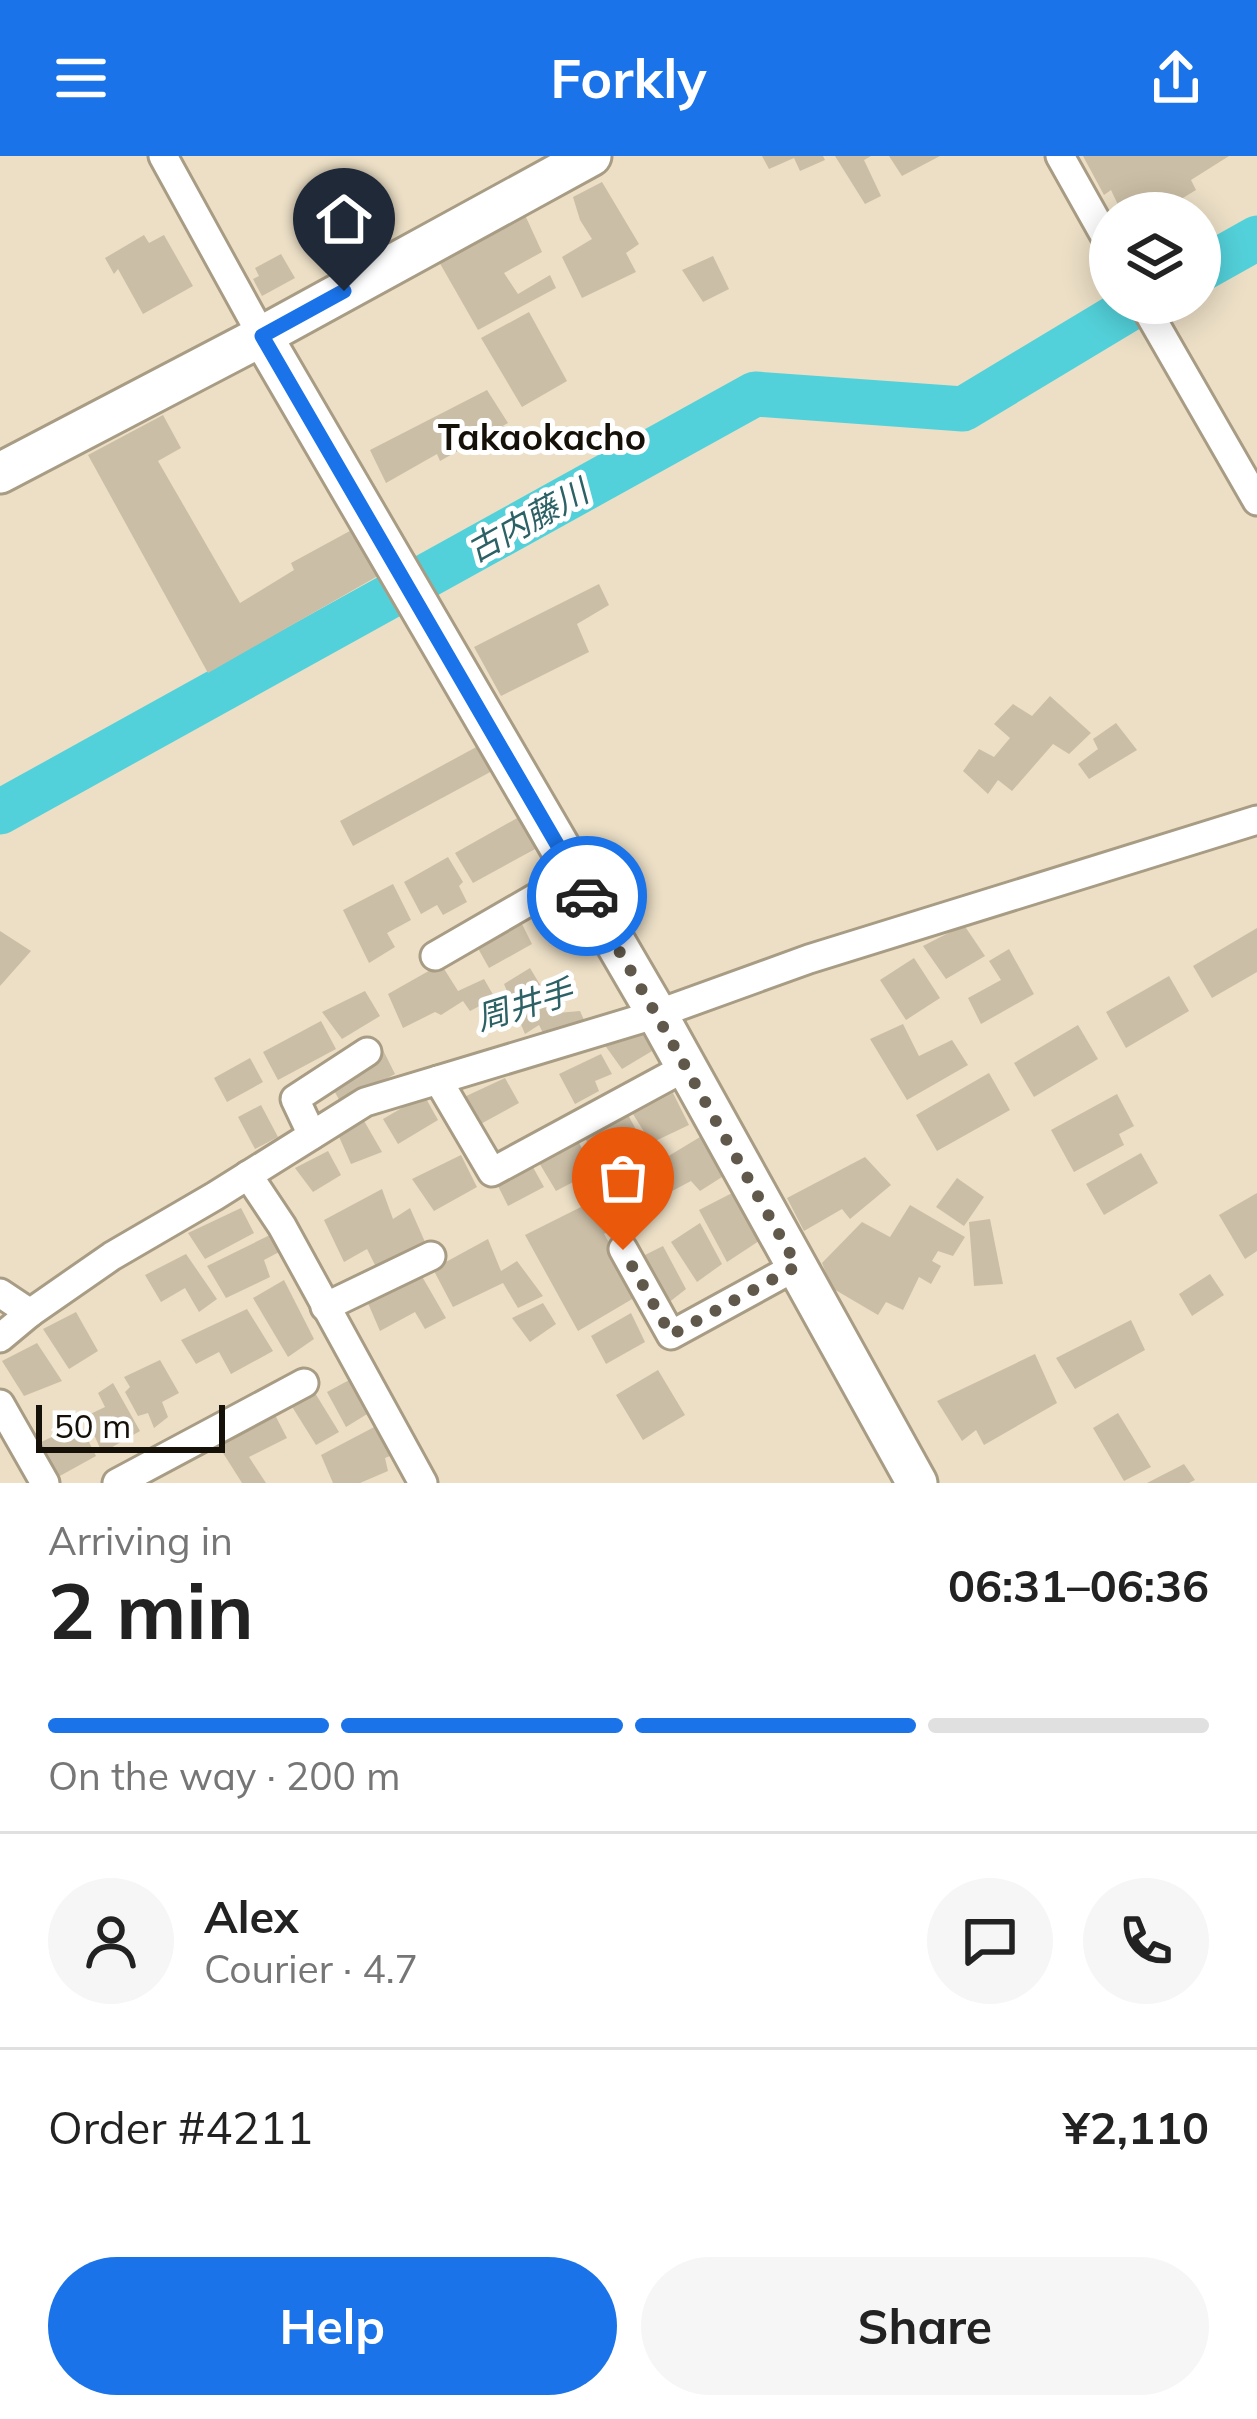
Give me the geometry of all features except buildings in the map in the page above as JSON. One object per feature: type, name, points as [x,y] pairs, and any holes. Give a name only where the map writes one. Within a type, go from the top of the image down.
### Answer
[{"type":"street","points":[[163,156],[262,336],[686,1066],[917,1483]]},
{"type":"street","points":[[0,473],[591,156]]},
{"type":"street","points":[[1060,156],[1089,208]]},
{"type":"street","points":[[1154,324],[1257,501]]},
{"type":"street","points":[[0,1338],[112,1256],[365,1102],[656,1014],[809,959],[1257,820]]},
{"type":"street","points":[[436,956],[575,875]]},
{"type":"street","points":[[312,1135],[295,1099],[367,1052]]},
{"type":"street","points":[[438,1080],[492,1172],[686,1066]]},
{"type":"street","points":[[248,1175],[282,1226],[423,1483]]},
{"type":"street","points":[[623,1250],[671,1335],[797,1266]]},
{"type":"street","points":[[325,1307],[431,1256]]},
{"type":"street","points":[[0,1293],[30,1313]]},
{"type":"street","points":[[117,1483],[304,1383]]},
{"type":"street","points":[[0,1404],[45,1483]]},
{"type":"waterway","name":"古内藤川","points":[[1221,258],[1257,238]]},
{"type":"waterway","name":"古内藤川","points":[[0,812],[755,394],[963,409],[1104,324]]},
{"type":"way so far","points":[[587,896],[797,1266],[671,1335],[623,1250]]},
{"type":"district","name":"Takaokacho","points":[[542,436]]},
{"type":"route","points":[[344,291],[262,336],[587,896]]},
{"type":"water label","name":"周井手","points":[[524,1004]]}]
